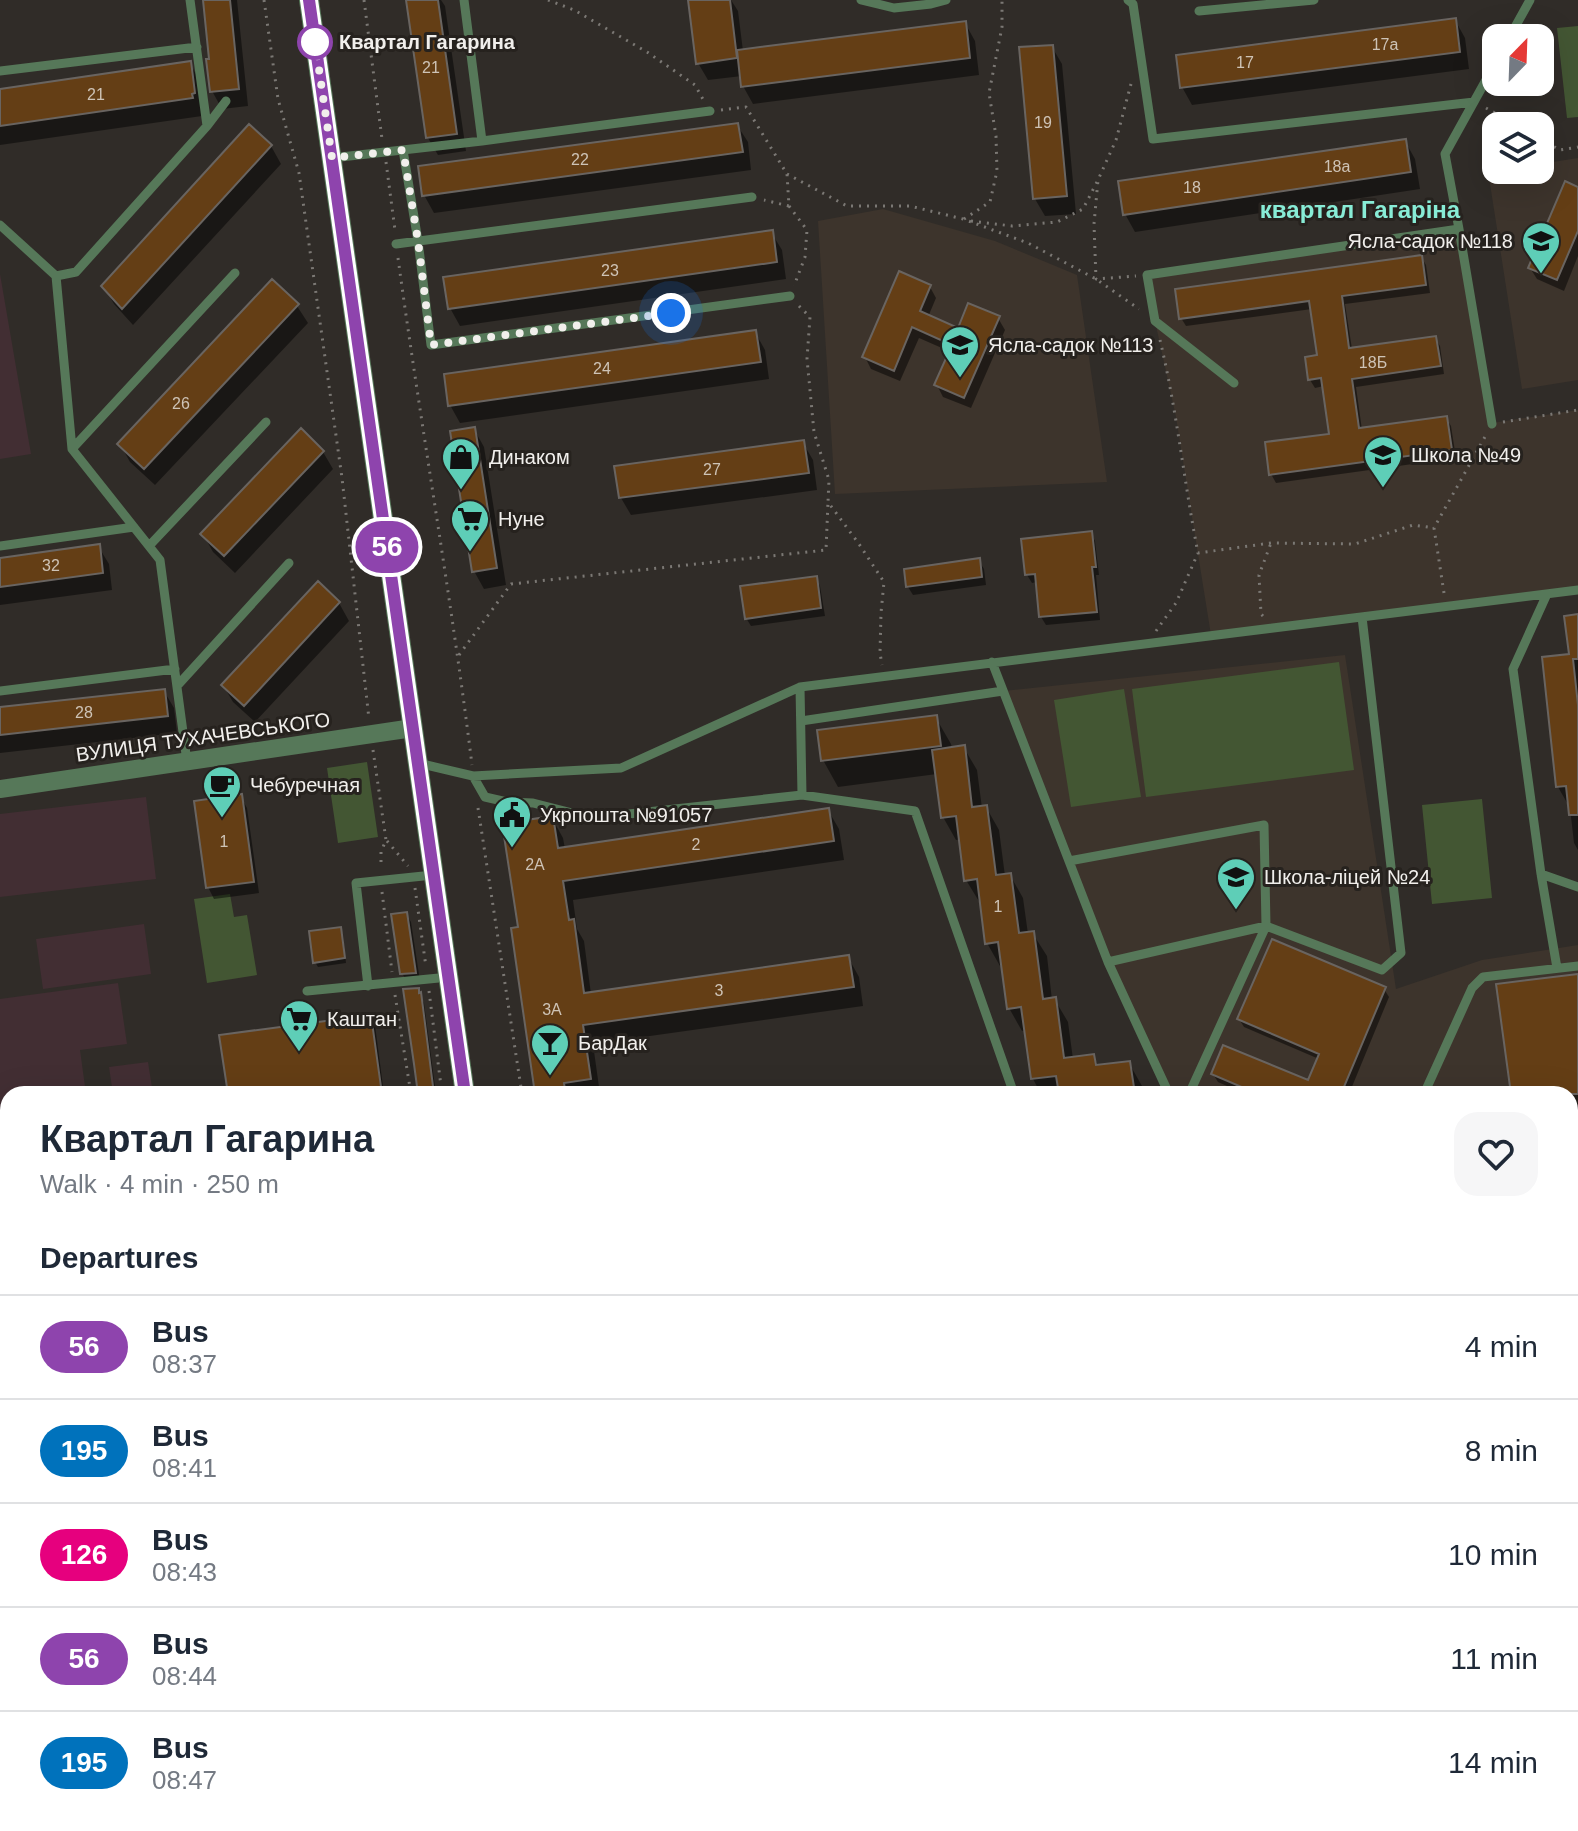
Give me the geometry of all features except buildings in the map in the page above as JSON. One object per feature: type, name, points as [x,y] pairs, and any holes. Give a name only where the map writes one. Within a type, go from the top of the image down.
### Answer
[{"type":"street","points":[[309,0],[418,763],[424,876],[438,978],[463,1086]]},
{"type":"street","name":"ВУЛИЦЯ ТУХАЧЕВСЬКОГО","points":[[0,789],[413,728]]},
{"type":"lane","points":[[190,0],[207,126]]},
{"type":"lane","points":[[464,0],[482,141]]},
{"type":"lane","points":[[861,0],[894,8],[946,0]]},
{"type":"lane","points":[[1128,0],[1133,4],[1153,139],[1474,102]]},
{"type":"lane","points":[[1199,11],[1314,0]]},
{"type":"lane","points":[[1517,24],[1530,0]]},
{"type":"lane","points":[[0,71],[197,47]]},
{"type":"lane","points":[[1482,87],[1445,154],[1492,424]]},
{"type":"lane","points":[[56,276],[76,272],[226,101]]},
{"type":"lane","points":[[332,158],[710,111]]},
{"type":"lane","points":[[403,150],[431,345],[790,296]]},
{"type":"lane","points":[[396,244],[752,197]]},
{"type":"lane","points":[[0,225],[56,276],[72,449],[160,560],[187,762]]},
{"type":"lane","points":[[1234,383],[1155,321],[1147,275],[1459,229]]},
{"type":"lane","points":[[72,449],[235,273]]},
{"type":"lane","points":[[149,546],[266,422]]},
{"type":"lane","points":[[0,546],[134,527]]},
{"type":"lane","points":[[177,686],[289,563]]},
{"type":"lane","points":[[418,763],[473,776],[621,768],[800,687],[1578,590]]},
{"type":"lane","points":[[1547,594],[1513,669],[1557,968]]},
{"type":"lane","points":[[1108,962],[1266,926],[1382,970],[1401,953],[1362,617]]},
{"type":"lane","points":[[992,662],[1108,962],[1165,1086]]},
{"type":"lane","points":[[0,691],[175,669]]},
{"type":"lane","points":[[800,687],[802,795]]},
{"type":"lane","points":[[801,721],[1003,691]]},
{"type":"lane","points":[[473,776],[485,797],[533,803],[592,818],[802,795],[915,811],[1011,1086]]},
{"type":"lane","points":[[1069,861],[1264,825],[1266,926],[1193,1086]]},
{"type":"lane","points":[[1541,874],[1578,887]]},
{"type":"lane","points":[[368,986],[356,883],[424,876]]},
{"type":"lane","points":[[1428,1086],[1472,988],[1483,977],[1578,966]]},
{"type":"lane","points":[[307,991],[438,978]]},
{"type":"path","points":[[264,0],[278,99],[299,173],[342,478],[386,840],[381,852],[380,881],[410,1086]]},
{"type":"path","points":[[364,0],[410,347],[459,655],[473,776]]},
{"type":"path","points":[[557,4],[565,0]]},
{"type":"path","points":[[963,219],[990,202],[997,171],[996,136],[989,93],[1002,27],[1002,0]]},
{"type":"path","points":[[787,174],[847,206],[910,206],[963,219],[1012,226],[1057,222],[1083,209],[1098,180],[1116,140],[1127,93],[1142,57]]},
{"type":"path","points":[[1474,102],[1492,112]]},
{"type":"path","points":[[1554,147],[1560,150],[1578,147]]},
{"type":"path","points":[[1096,279],[1094,224],[1098,180]]},
{"type":"path","points":[[459,655],[511,584],[826,550],[829,480],[814,432],[807,359],[810,317],[790,296],[805,257],[807,230],[789,206]]},
{"type":"path","points":[[963,219],[1028,243],[1096,279],[1155,321],[1176,417],[1198,553],[1176,603],[1142,643]]},
{"type":"path","points":[[1096,279],[1147,275]]},
{"type":"path","points":[[1446,607],[1434,528],[1492,424],[1578,410]]},
{"type":"path","points":[[828,502],[884,582],[880,653],[884,677]]},
{"type":"path","points":[[1198,553],[1271,543],[1355,544],[1413,525],[1434,528]]},
{"type":"path","points":[[1271,543],[1259,575],[1261,614],[1274,627]]},
{"type":"path","points":[[478,806],[521,1086]]},
{"type":"path","points":[[386,840],[424,876],[438,978],[442,1086]]},
{"type":"shaded area","name":"Ясла-садок №118","points":[[1578,158],[1578,380],[1522,389],[1490,184],[1554,184],[1554,162]]},
{"type":"shaded area","name":"Ясла-садок №113","points":[[883,209],[995,241],[1077,275],[1107,482],[835,494],[818,221]]},
{"type":"shaded area","name":"Школа №49","points":[[1459,229],[1492,423],[1578,410],[1578,590],[1211,635],[1176,417],[1147,275]]},
{"type":"shaded area","points":[[0,274],[31,454],[0,459]]},
{"type":"shaded area","name":"Школа-ліцей №24","points":[[1345,655],[1396,989],[1482,960],[1578,945],[1578,1086],[1165,1086],[1108,962],[1003,691]]},
{"type":"shaded area","points":[[146,797],[156,879],[0,897],[0,814]]},
{"type":"shaded area","points":[[144,924],[151,974],[43,989],[36,939]]},
{"type":"shaded area","points":[[118,983],[127,1044],[80,1050],[85,1086],[0,1086],[0,999]]},
{"type":"shaded area","points":[[148,1062],[152,1086],[112,1086],[109,1067]]},
{"type":"green space","points":[[1578,26],[1578,117],[1567,118],[1557,28]]},
{"type":"green space","points":[[1339,662],[1354,770],[1146,797],[1132,689]]},
{"type":"green space","points":[[1124,689],[1141,797],[1071,807],[1054,700]]},
{"type":"green space","points":[[367,762],[378,837],[338,843],[327,768]]},
{"type":"green space","points":[[1482,799],[1492,898],[1432,904],[1422,805]]},
{"type":"green space","points":[[230,894],[234,917],[247,915],[257,975],[207,983],[194,899]]},
{"type":"bus line","name":"56","points":[[309,0],[464,1086]]},
{"type":"place","name":"Квартал Гагарина","points":[[315,42]]},
{"type":"place","name":"Ясла-садок №118","points":[[1541,275]]},
{"type":"place","name":"Ясла-садок №113","points":[[960,379]]},
{"type":"place","name":"Школа №49","points":[[1383,489]]},
{"type":"place","name":"Динаком","points":[[461,491]]},
{"type":"place","name":"Нуне","points":[[470,553]]},
{"type":"place","name":"Чебуречная","points":[[222,819]]},
{"type":"place","name":"Укрпошта №91057","points":[[512,849]]},
{"type":"place","name":"Школа-ліцей №24","points":[[1236,911]]},
{"type":"place","name":"Каштан","points":[[299,1053]]},
{"type":"place","name":"БарДак","points":[[550,1077]]},
{"type":"district","name":"квартал Гагаріна","points":[[1360,210]]},
{"type":"route","points":[[315,42],[332,158],[403,150],[431,345],[671,313]]}]
